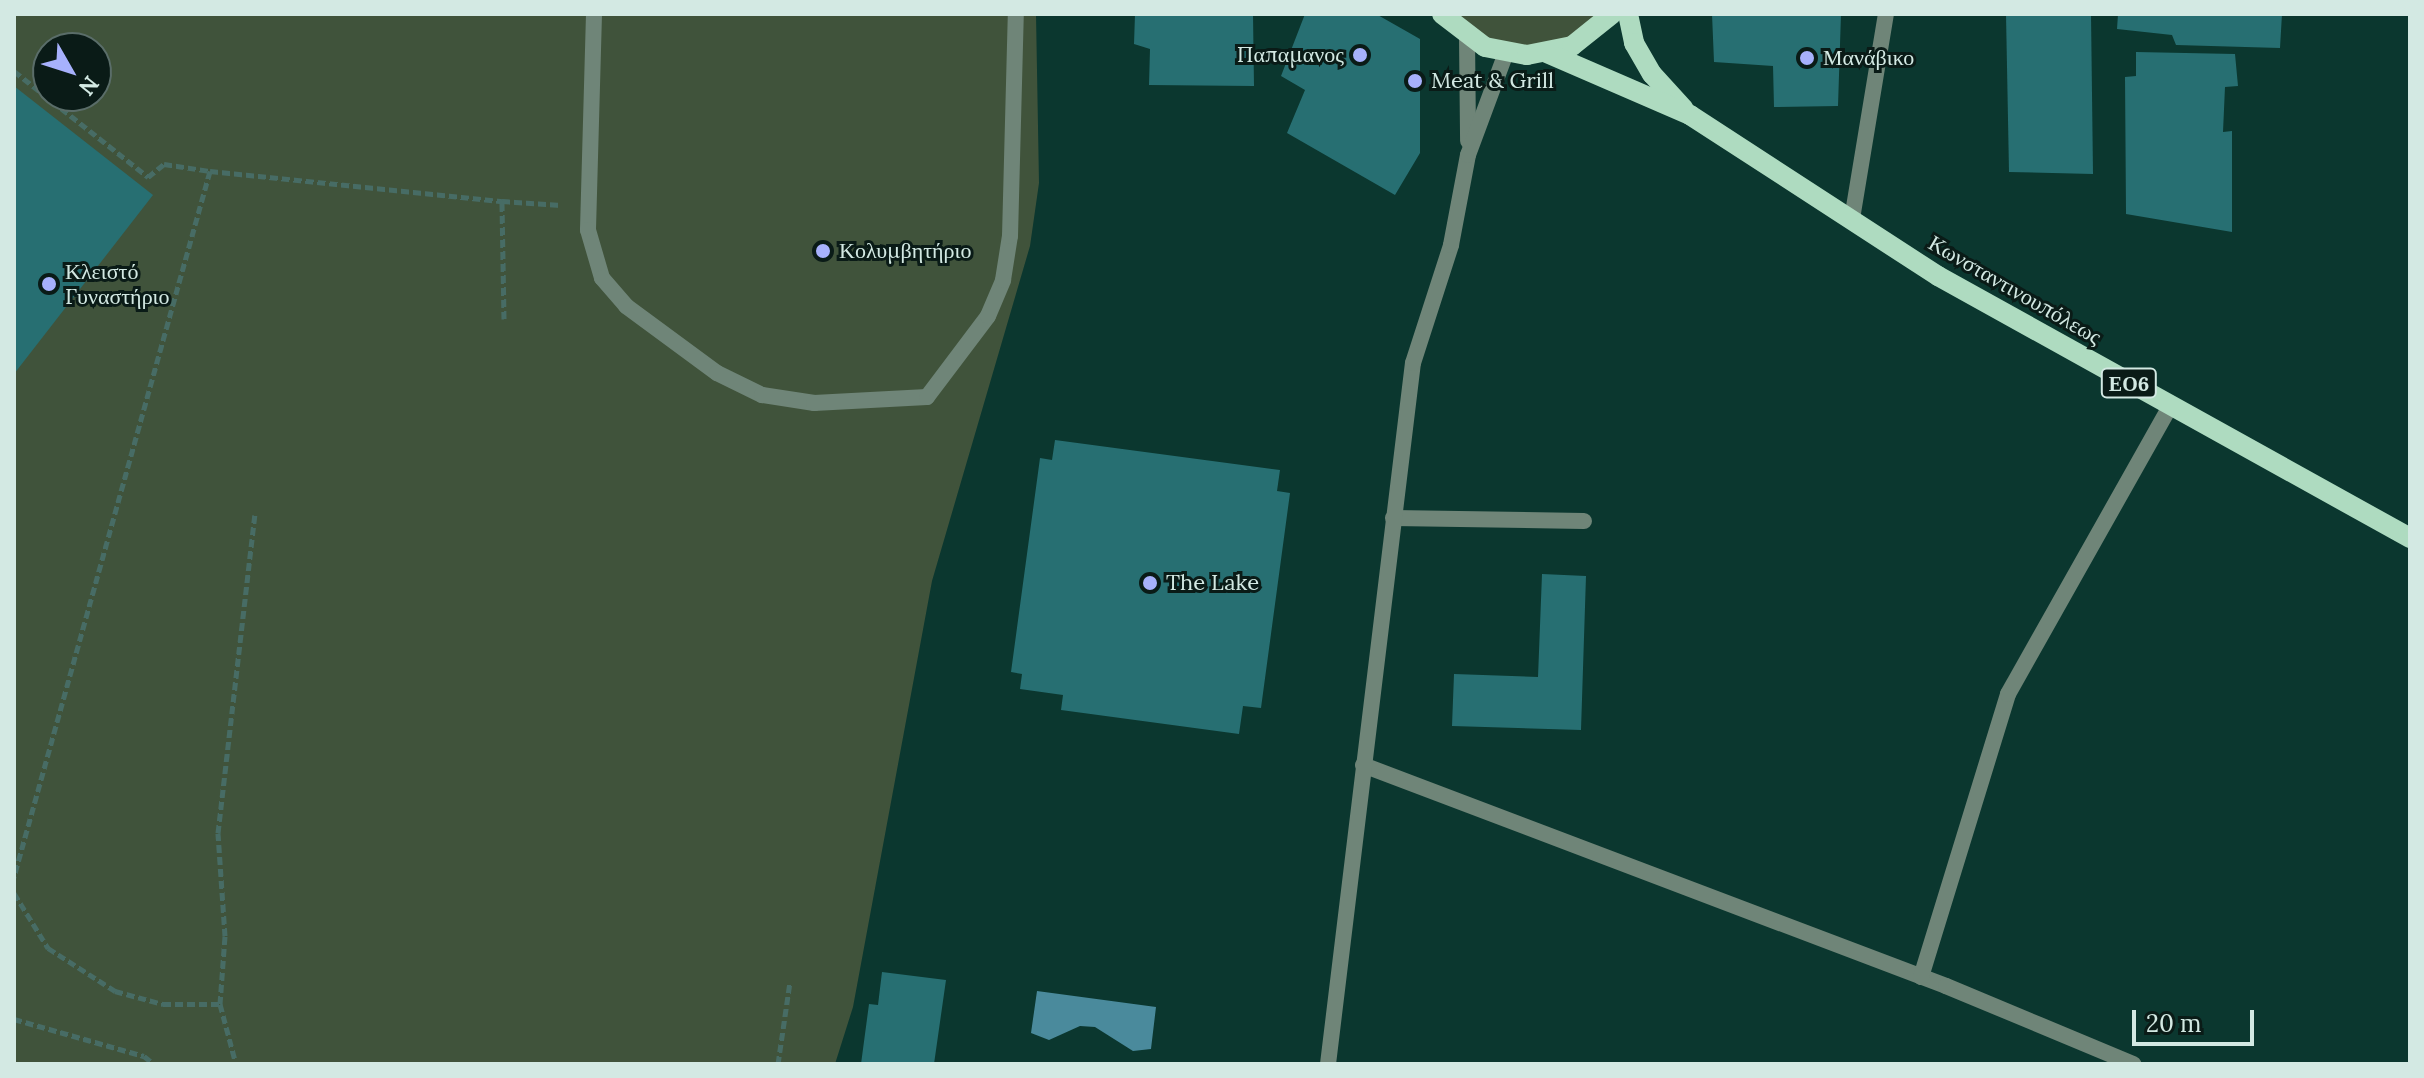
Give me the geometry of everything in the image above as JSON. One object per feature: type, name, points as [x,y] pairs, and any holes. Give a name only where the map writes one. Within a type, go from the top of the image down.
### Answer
[{"type":"main road","name":"ΕΟ6","points":[[1442,14],[1467,38],[1506,53],[1547,53],[1572,46],[1612,14]]},
{"type":"main road","name":"Κωνσταντινουπόλεως","points":[[1628,14],[1634,43],[1652,74],[1690,115]]},
{"type":"main road","name":"Κωνσταντινουπόλεως","points":[[1547,53],[1690,115],[1938,276],[2410,538]]},
{"type":"street","points":[[594,14],[588,230],[602,278],[626,306],[741,386],[762,395],[814,403],[927,397],[975,336],[1003,280],[1014,175],[1016,14]]},
{"type":"street","points":[[1852,219],[1886,14]]},
{"type":"street","points":[[1467,38],[1468,155]]},
{"type":"street","points":[[1328,1064],[1413,363],[1451,245],[1468,155],[1506,53]]},
{"type":"street","points":[[1921,977],[2008,694],[2170,406]]},
{"type":"street","points":[[1393,518],[1584,521]]},
{"type":"street","points":[[1363,765],[1921,977],[2133,1064]]},
{"type":"path","points":[[14,71],[148,177],[164,164],[502,201],[556,201],[588,230]]},
{"type":"path","points":[[14,877],[210,171]]},
{"type":"path","points":[[502,201],[504,319]]},
{"type":"path","points":[[236,1064],[220,1004],[225,936],[218,833],[255,515]]},
{"type":"path","points":[[14,893],[48,948],[115,991],[163,1004],[220,1004]]},
{"type":"path","points":[[778,1064],[790,982]]},
{"type":"path","points":[[14,1019],[144,1056],[154,1064]]},
{"type":"green space","points":[[14,14],[1036,14],[1039,183],[1030,246],[932,581],[853,1007],[835,1064],[14,1064]]},
{"type":"green space","points":[[1445,14],[1603,14],[1562,45],[1493,47]]},
{"type":"water","points":[[1037,991],[1156,1007],[1151,1049],[1133,1051],[1095,1027],[1080,1026],[1049,1040],[1031,1033]]},
{"type":"building","points":[[1135,14],[1253,14],[1254,86],[1149,85],[1150,49],[1134,44]]},
{"type":"building","points":[[1305,14],[1376,14],[1420,39],[1420,153],[1395,195],[1287,133],[1305,90],[1281,76]]},
{"type":"building","points":[[1712,14],[1841,14],[1838,106],[1774,107],[1773,66],[1714,62]]},
{"type":"building","points":[[2006,14],[2091,14],[2093,174],[2009,172]]},
{"type":"building","points":[[2118,14],[2282,14],[2280,48],[2176,45],[2172,35],[2117,29]]},
{"type":"building","points":[[2136,52],[2235,54],[2238,86],[2225,87],[2223,132],[2232,131],[2232,232],[2126,214],[2125,77],[2136,76]]},
{"type":"building","name":"Κλειστό Γυναστήριο","points":[[14,86],[32,100],[32,112],[47,112],[153,195],[14,374]]},
{"type":"building","name":"The Lake","points":[[1055,440],[1280,470],[1277,491],[1290,493],[1261,708],[1243,706],[1239,734],[1061,710],[1063,695],[1020,689],[1022,674],[1011,672],[1040,458],[1052,460]]},
{"type":"building","points":[[1542,574],[1586,576],[1581,730],[1452,726],[1454,674],[1538,677]]},
{"type":"building","points":[[882,972],[946,980],[934,1064],[861,1064],[869,1004],[878,1005]]},
{"type":"place","name":"Παπαμανος","points":[[1360,55]]},
{"type":"place","name":"Μανάβικο","points":[[1807,58]]},
{"type":"place","name":"Meat & Grill","points":[[1415,81]]},
{"type":"place","name":"Κολυμβητήριο","points":[[823,251]]},
{"type":"place","name":"Κλειστό Γυναστήριο","points":[[49,284]]},
{"type":"place","name":"The Lake","points":[[1150,583]]}]
